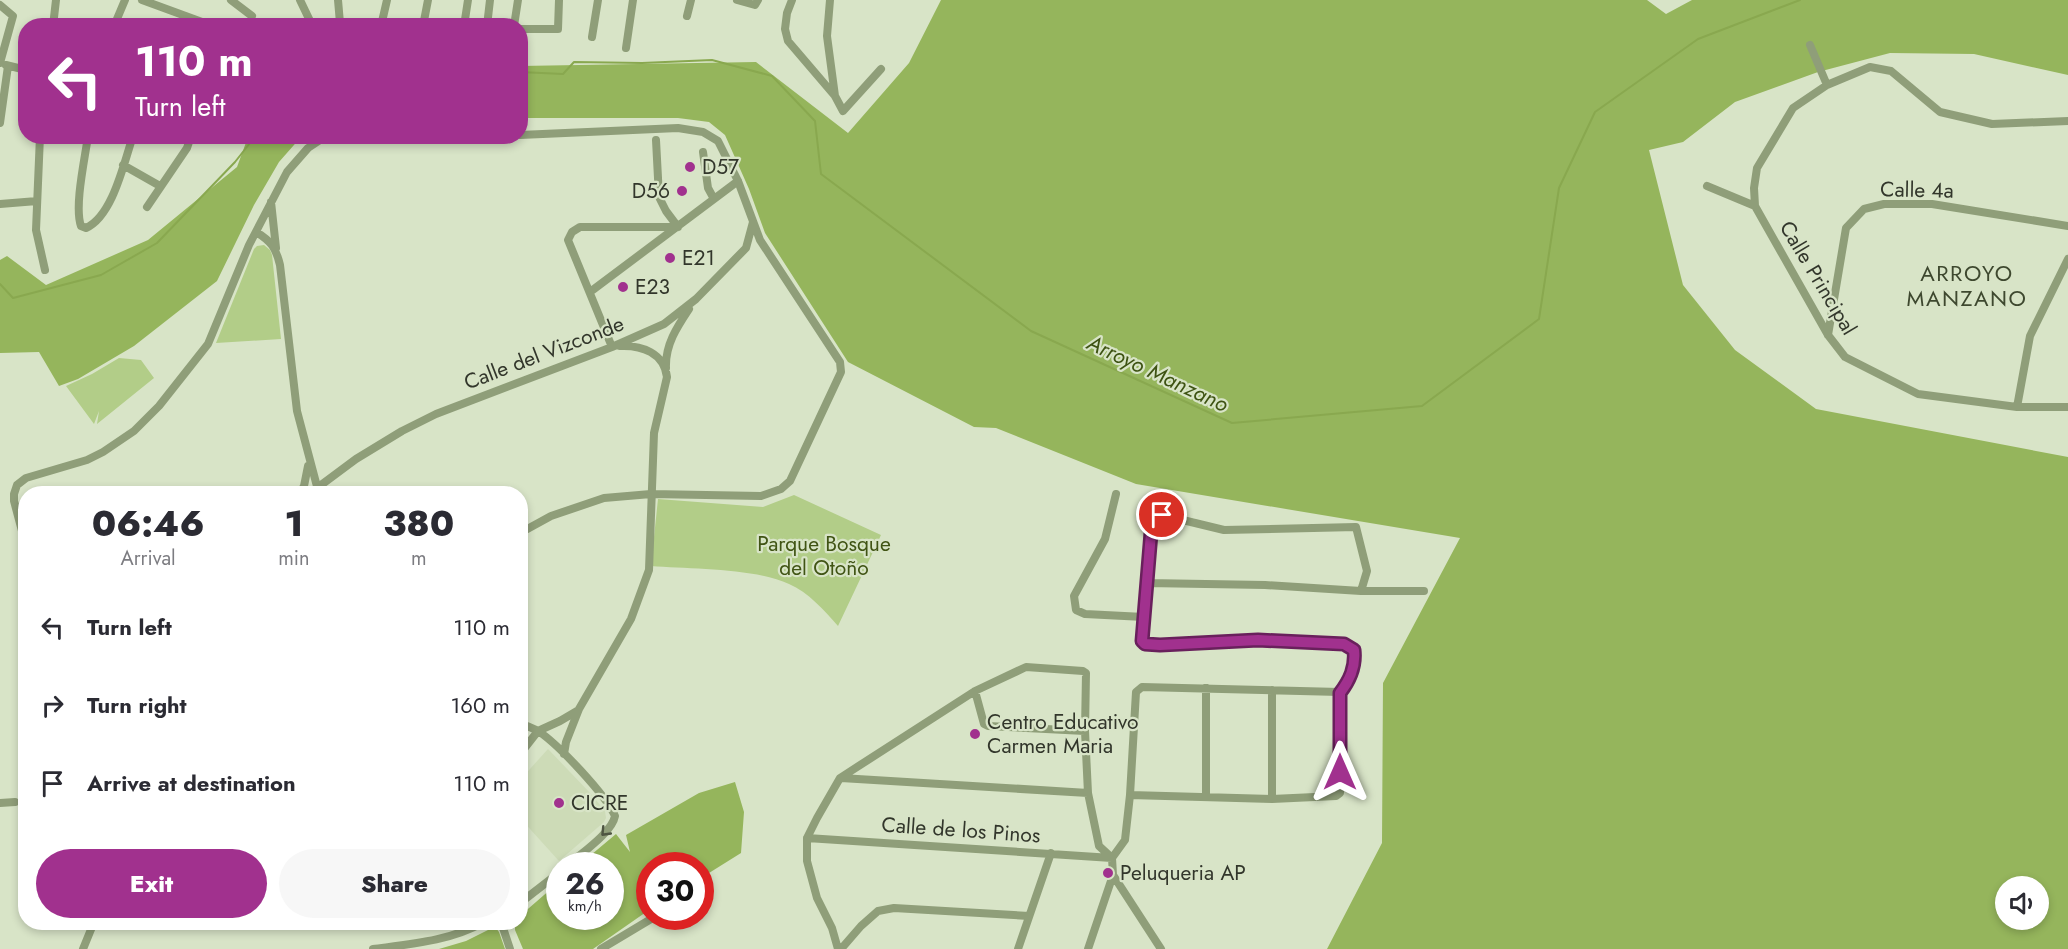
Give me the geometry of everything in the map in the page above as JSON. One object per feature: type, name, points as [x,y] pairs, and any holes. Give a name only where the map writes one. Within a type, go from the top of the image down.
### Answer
[{"type":"street","points":[[54,18],[56,0]]},
{"type":"street","points":[[117,18],[125,0]]},
{"type":"street","points":[[142,0],[163,3],[196,18]]},
{"type":"street","points":[[231,0],[252,16]]},
{"type":"street","points":[[300,0],[308,18]]},
{"type":"street","points":[[338,0],[340,18]]},
{"type":"street","points":[[383,18],[387,0]]},
{"type":"street","points":[[425,18],[428,0]]},
{"type":"street","points":[[465,18],[468,0]]},
{"type":"street","points":[[488,18],[490,0]]},
{"type":"street","points":[[515,18],[518,0]]},
{"type":"street","points":[[528,29],[558,29],[559,0]]},
{"type":"street","points":[[592,37],[598,0]]},
{"type":"street","points":[[626,48],[633,0]]},
{"type":"street","points":[[687,16],[692,0]]},
{"type":"street","points":[[737,0],[755,5],[758,0]]},
{"type":"street","points":[[792,0],[787,13],[785,29],[788,41],[835,96],[843,111],[881,69]]},
{"type":"street","points":[[830,0],[827,36],[835,96]]},
{"type":"street","points":[[0,5],[13,16],[3,64],[0,123]]},
{"type":"street","points":[[1810,45],[1827,86]]},
{"type":"street","points":[[3,64],[18,68]]},
{"type":"street","name":"Calle Principal","points":[[2068,121],[1992,124],[1940,112],[1891,71],[1870,67],[1827,86],[1793,108],[1757,168],[1754,188],[1755,206],[1828,335],[1845,357],[1918,394],[2017,407],[2068,407]]},
{"type":"street","points":[[528,135],[678,128],[703,132],[718,141],[738,181],[765,248],[840,362],[841,372],[790,481],[781,489],[768,495],[749,496],[651,494],[604,498],[551,516],[528,529]]},
{"type":"street","points":[[656,140],[659,197],[678,227]]},
{"type":"street","points":[[40,144],[36,230],[45,270]]},
{"type":"street","points":[[87,144],[80,201],[79,222],[83,228],[90,226],[107,207],[130,144]]},
{"type":"street","points":[[147,207],[188,144]]},
{"type":"street","points":[[18,516],[14,501],[17,485],[36,474],[87,460],[134,431],[148,419],[208,344],[241,264],[271,202],[287,172],[314,144]]},
{"type":"street","points":[[703,152],[708,188],[714,199]]},
{"type":"street","points":[[123,165],[160,186]]},
{"type":"street","points":[[590,292],[738,181]]},
{"type":"street","points":[[1707,186],[1755,206]]},
{"type":"street","points":[[0,204],[36,201]]},
{"type":"street","points":[[271,202],[294,392],[308,459],[316,486]]},
{"type":"street","name":"Calle 4a","points":[[1828,335],[1846,228],[1864,209],[1884,204],[1932,204],[2068,226]]},
{"type":"street","name":"Calle del Vizconde","points":[[325,486],[386,441],[436,414],[612,347],[664,324],[696,299],[746,248],[753,222]]},
{"type":"street","points":[[667,377],[662,361],[653,353],[639,347],[612,347],[568,240],[572,232],[580,227],[678,227]]},
{"type":"street","points":[[256,232],[276,248]]},
{"type":"street","points":[[746,248],[756,246],[765,248]]},
{"type":"street","points":[[2017,407],[2030,336],[2068,260]]},
{"type":"street","points":[[564,754],[566,742],[579,709],[631,619],[649,570],[654,433],[667,377],[665,358],[675,329],[696,299]]},
{"type":"street","points":[[302,486],[307,474],[308,459]]},
{"type":"street","points":[[1116,494],[1105,539],[1074,596],[1076,610],[1085,614],[1144,617]]},
{"type":"street","points":[[1130,795],[1272,798],[1336,796],[1340,793],[1340,693],[1347,684],[1356,662],[1354,650],[1344,644],[1258,640],[1149,645],[1142,641],[1152,521],[1162,515],[1224,530],[1356,527],[1367,571],[1361,591]]},
{"type":"street","points":[[1147,583],[1265,585],[1361,591],[1424,591]]},
{"type":"street","points":[[1029,916],[894,908],[878,911],[840,949],[818,898],[807,861],[807,838],[840,778],[975,691],[1026,667],[1083,671],[1087,676],[1085,731],[1088,793],[1098,846],[1112,858]]},
{"type":"street","points":[[1088,949],[1113,875],[1112,858],[1125,840],[1138,689],[1142,687],[1206,688],[1340,693]]},
{"type":"street","points":[[1206,688],[1206,797]]},
{"type":"street","points":[[1272,690],[1272,798]]},
{"type":"street","points":[[975,691],[984,724],[988,726],[1085,731]]},
{"type":"street","points":[[528,744],[538,731],[579,709]]},
{"type":"street","points":[[528,727],[538,731],[564,754],[602,797],[615,816],[614,822],[606,831],[583,852]]},
{"type":"street","points":[[840,778],[1088,793]]},
{"type":"street","points":[[0,803],[15,802]]},
{"type":"street","name":"Calle de los Pinos","points":[[807,838],[1112,858]]},
{"type":"street","points":[[1018,949],[1051,854]]},
{"type":"street","points":[[1113,875],[1159,948]]},
{"type":"street","points":[[528,897],[546,883]]},
{"type":"street","points":[[601,949],[636,928]]},
{"type":"street","points":[[83,949],[91,930]]},
{"type":"street","points":[[373,949],[443,938],[464,930]]},
{"type":"street","points":[[504,930],[510,949]]},
{"type":"shaded area","name":"CICRE","points":[[548,749],[591,794],[605,811],[606,818],[569,852],[551,852],[528,827],[528,771]]},
{"type":"green space","points":[[941,0],[1647,0],[1666,14],[1692,0],[2068,0],[2068,75],[1974,54],[1890,53],[1818,72],[1735,102],[1683,142],[1649,150],[1683,285],[1735,350],[1816,409],[2068,457],[2068,949],[1327,949],[1382,843],[1383,683],[1460,538],[1136,484],[996,428],[974,427],[848,362],[765,233],[749,189],[725,135],[709,122],[678,118],[528,118],[528,66],[756,62],[848,133],[909,63]]},
{"type":"green space","points":[[245,144],[295,144],[279,162],[254,205],[217,281],[134,346],[78,379],[59,386],[39,352],[0,353],[0,260],[7,256],[46,285],[148,240],[237,167]]},
{"type":"green space","points":[[264,245],[272,255],[281,339],[216,343],[254,249]]},
{"type":"green space","points":[[119,358],[141,360],[154,378],[97,424],[99,411],[94,424],[66,386]]},
{"type":"green space","name":"Parque Bosque del Otoño","points":[[794,495],[881,535],[838,626],[803,592],[775,579],[722,570],[651,566],[658,499],[763,507]]},
{"type":"green space","points":[[735,782],[744,812],[741,853],[714,870],[714,852],[636,852],[636,919],[624,927],[624,852],[595,852],[616,834],[630,852],[626,835],[699,793]]},
{"type":"green space","points":[[546,893],[546,930],[620,930],[593,949],[523,949],[515,930],[528,930],[528,909]]},
{"type":"green space","points":[[488,930],[498,930],[505,949],[439,949],[466,941]]},
{"type":"waterway","name":"Arroyo Manzano","points":[[528,72],[563,74],[574,62],[642,63],[712,60],[772,76],[815,121],[821,174],[1031,331],[1232,423],[1422,406],[1539,319],[1559,188],[1595,112],[1698,39],[1800,0]]},
{"type":"waterway","name":"Arroyo Manzano","points":[[0,284],[13,298],[101,275],[157,243],[235,162],[249,144]]},
{"type":"place","name":"D57","points":[[690,167]]},
{"type":"place","name":"D56","points":[[682,191]]},
{"type":"place","name":"E21","points":[[670,258]]},
{"type":"place","name":"E23","points":[[623,287]]},
{"type":"place","name":"Centro Educativo Carmen Maria","points":[[975,734]]},
{"type":"place","name":"CICRE","points":[[559,803]]},
{"type":"place","name":"Peluqueria AP","points":[[1108,873]]},
{"type":"district","name":"ARROYO MANZANO","points":[[1967,286]]},
{"type":"route","points":[[1162,515],[1152,521],[1142,641],[1149,645],[1160,645],[1258,640],[1344,644],[1354,650],[1356,662],[1347,684],[1340,693],[1340,772]]}]
